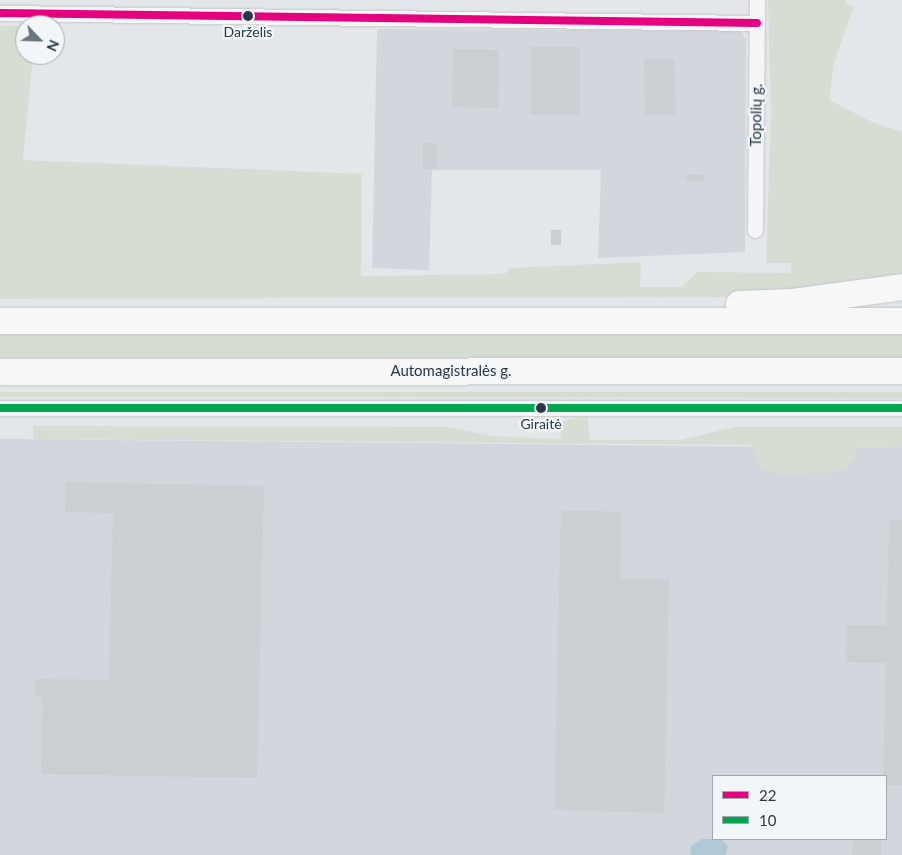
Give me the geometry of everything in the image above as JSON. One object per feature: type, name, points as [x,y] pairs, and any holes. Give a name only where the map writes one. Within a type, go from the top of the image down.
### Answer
[{"type":"highway","points":[[163,321],[220,307],[752,304],[902,287]]},
{"type":"highway","points":[[0,321],[902,320]]},
{"type":"highway","name":"Automagistralės g.","points":[[0,372],[902,371]]},
{"type":"street","name":"Topolių g.","points":[[755,230],[757,0]]},
{"type":"street","points":[[0,14],[757,23]]},
{"type":"street","points":[[0,408],[902,408]]},
{"type":"shaded area","points":[[768,0],[845,0],[846,4],[854,6],[834,63],[829,100],[872,122],[902,132],[902,278],[790,297],[0,299],[0,26],[15,25],[15,65],[32,65],[23,160],[362,174],[361,276],[505,274],[510,268],[641,262],[640,287],[682,287],[697,272],[791,273],[791,263],[766,263],[771,113]]},
{"type":"shaded area","points":[[377,29],[740,31],[746,39],[745,252],[598,258],[601,170],[432,170],[429,270],[372,268]]},
{"type":"shaded area","points":[[0,332],[902,334],[902,361],[0,360]]},
{"type":"shaded area","points":[[0,392],[902,392],[902,398],[0,397]]},
{"type":"shaded area","points":[[587,416],[590,440],[681,440],[734,427],[902,427],[902,439],[901,448],[856,447],[856,459],[844,469],[831,473],[779,474],[761,469],[750,445],[34,439],[33,426],[447,427],[494,436],[561,439],[559,422]]},
{"type":"shaded area","points":[[0,439],[900,448],[902,439],[902,855],[0,855]]},
{"type":"water","points":[[702,839],[712,839],[722,840],[728,846],[726,855],[690,855],[691,846]]},
{"type":"building","points":[[530,47],[580,47],[580,115],[530,115]]},
{"type":"building","points":[[453,49],[499,50],[498,108],[452,107]]},
{"type":"building","points":[[644,59],[674,59],[676,115],[645,115]]},
{"type":"building","points":[[423,143],[437,143],[437,169],[423,169]]},
{"type":"building","points":[[687,174],[704,175],[703,181],[687,181]]},
{"type":"building","points":[[551,230],[561,230],[561,245],[551,245]]},
{"type":"building","points":[[66,482],[264,486],[257,778],[41,774],[42,697],[35,697],[35,679],[109,680],[113,513],[65,512]]},
{"type":"building","points":[[561,510],[622,512],[620,578],[669,579],[664,813],[554,810]]},
{"type":"building","points":[[889,520],[902,520],[902,785],[887,785],[887,775],[883,775],[886,663],[846,662],[847,625],[887,626]]},
{"type":"building","points":[[853,840],[881,840],[881,855],[852,855]]},
{"type":"transit line","name":"22","points":[[0,13],[757,23]]},
{"type":"transit line","name":"10","points":[[0,408],[902,408]]},
{"type":"place","name":"Darželis","points":[[248,16]]},
{"type":"place","name":"Giraitė","points":[[541,408]]}]
